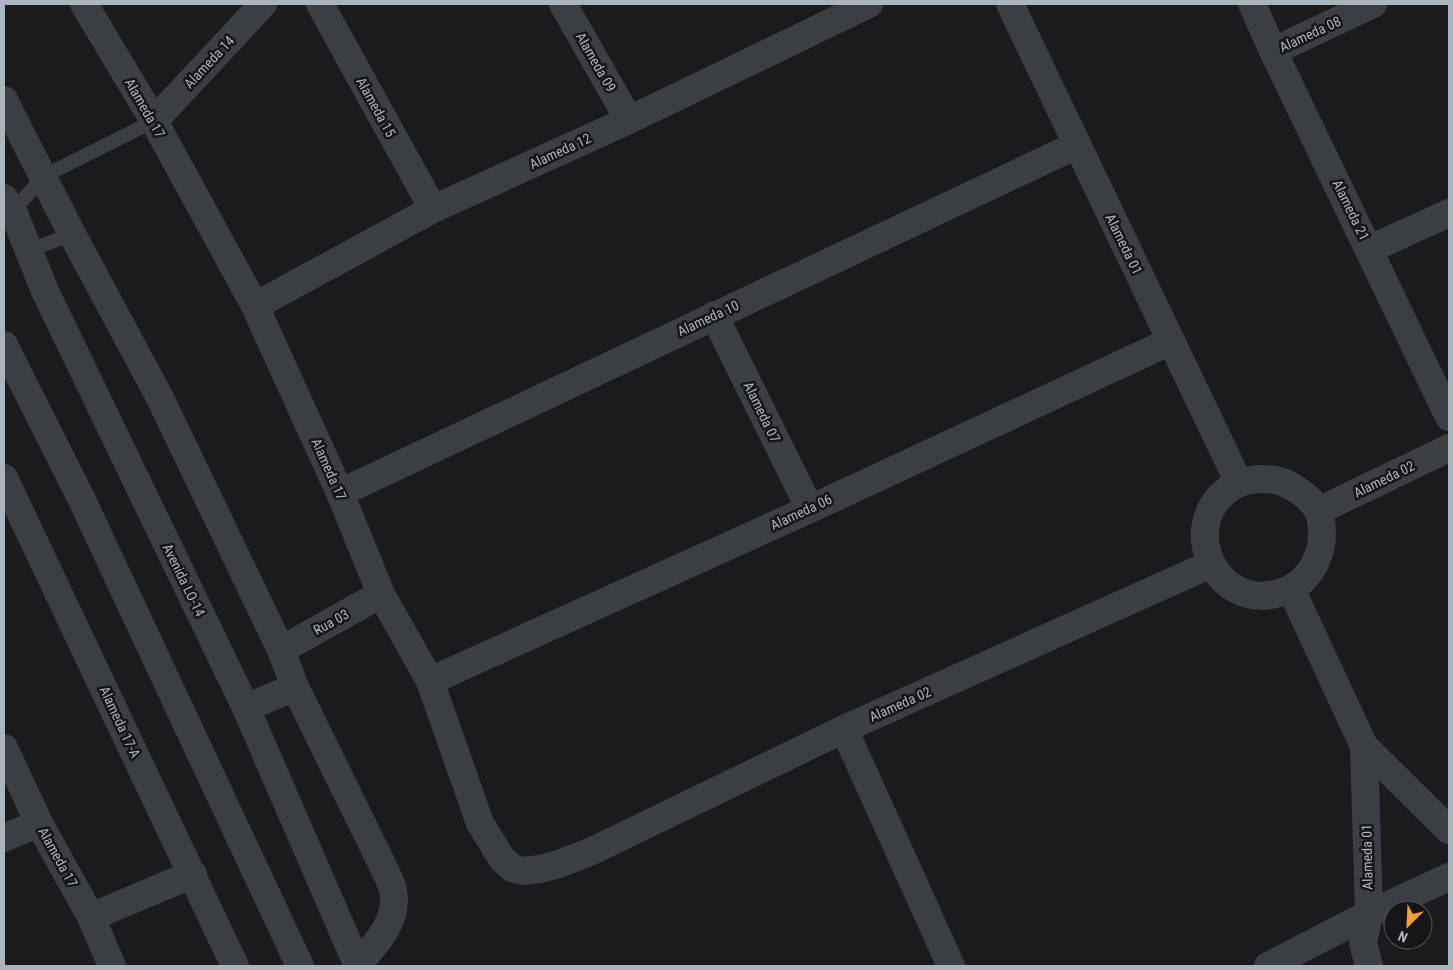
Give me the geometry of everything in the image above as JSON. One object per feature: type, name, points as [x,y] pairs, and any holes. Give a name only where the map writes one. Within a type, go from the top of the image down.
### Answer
[{"type":"street","name":"Alameda 17","points":[[84,4],[154,121],[255,306],[340,493],[381,594],[430,681],[480,823],[502,859],[512,868],[522,872],[559,864],[592,850]]},
{"type":"street","name":"Alameda 14","points":[[154,121],[263,4]]},
{"type":"street","name":"Alameda 15","points":[[320,4],[433,210]]},
{"type":"street","name":"Alameda 09","points":[[563,4],[629,120]]},
{"type":"street","name":"Alameda 12","points":[[255,306],[433,210],[629,120],[823,13],[869,4]]},
{"type":"street","name":"Alameda 01","points":[[1010,4],[1239,483]]},
{"type":"street","name":"Alameda 21","points":[[1252,4],[1449,417]]},
{"type":"street","name":"Alameda 08","points":[[1273,51],[1373,4]]},
{"type":"street","points":[[4,100],[72,234],[159,396],[281,650],[295,687],[393,889],[394,909],[386,930],[358,966]]},
{"type":"street","name":"Alameda 10","points":[[340,493],[1077,145]]},
{"type":"street","name":"Avenida LO-14","points":[[8,204],[45,291],[246,708],[358,966]]},
{"type":"street","points":[[1370,249],[1449,213]]},
{"type":"street","name":"Alameda 07","points":[[714,315],[810,509]]},
{"type":"street","name":"Alameda 06","points":[[430,681],[810,509],[1171,340]]},
{"type":"street","points":[[4,345],[81,498],[300,966]]},
{"type":"street","name":"Alameda 02","points":[[1318,511],[1449,448]]},
{"type":"street","name":"Alameda 17-A","points":[[4,478],[235,966]]},
{"type":"street","points":[[1257,479],[1276,480],[1293,487],[1307,498],[1318,511],[1322,531],[1321,548],[1315,564],[1305,578],[1291,589],[1273,595],[1255,595],[1237,590],[1222,579],[1211,564],[1205,546],[1205,526],[1211,508],[1223,494],[1239,483],[1257,479]]},
{"type":"street","name":"Alameda 02","points":[[592,850],[844,729],[1211,564]]},
{"type":"street","name":"Alameda 01","points":[[1291,589],[1364,746],[1449,830]]},
{"type":"street","name":"Rua 03","points":[[281,650],[381,594]]},
{"type":"street","points":[[246,708],[295,687]]},
{"type":"street","points":[[844,729],[951,966]]},
{"type":"street","name":"Alameda 01","points":[[1364,746],[1368,914],[1363,943],[1369,966]]},
{"type":"street","name":"Alameda 17","points":[[4,748],[39,822],[90,917],[112,966]]},
{"type":"street","points":[[4,838],[39,822]]},
{"type":"street","points":[[90,917],[193,874]]},
{"type":"street","points":[[1268,966],[1368,914],[1449,877]]},
{"type":"lane","points":[[8,204],[44,176],[154,121]]},
{"type":"lane","points":[[28,251],[72,234]]}]
